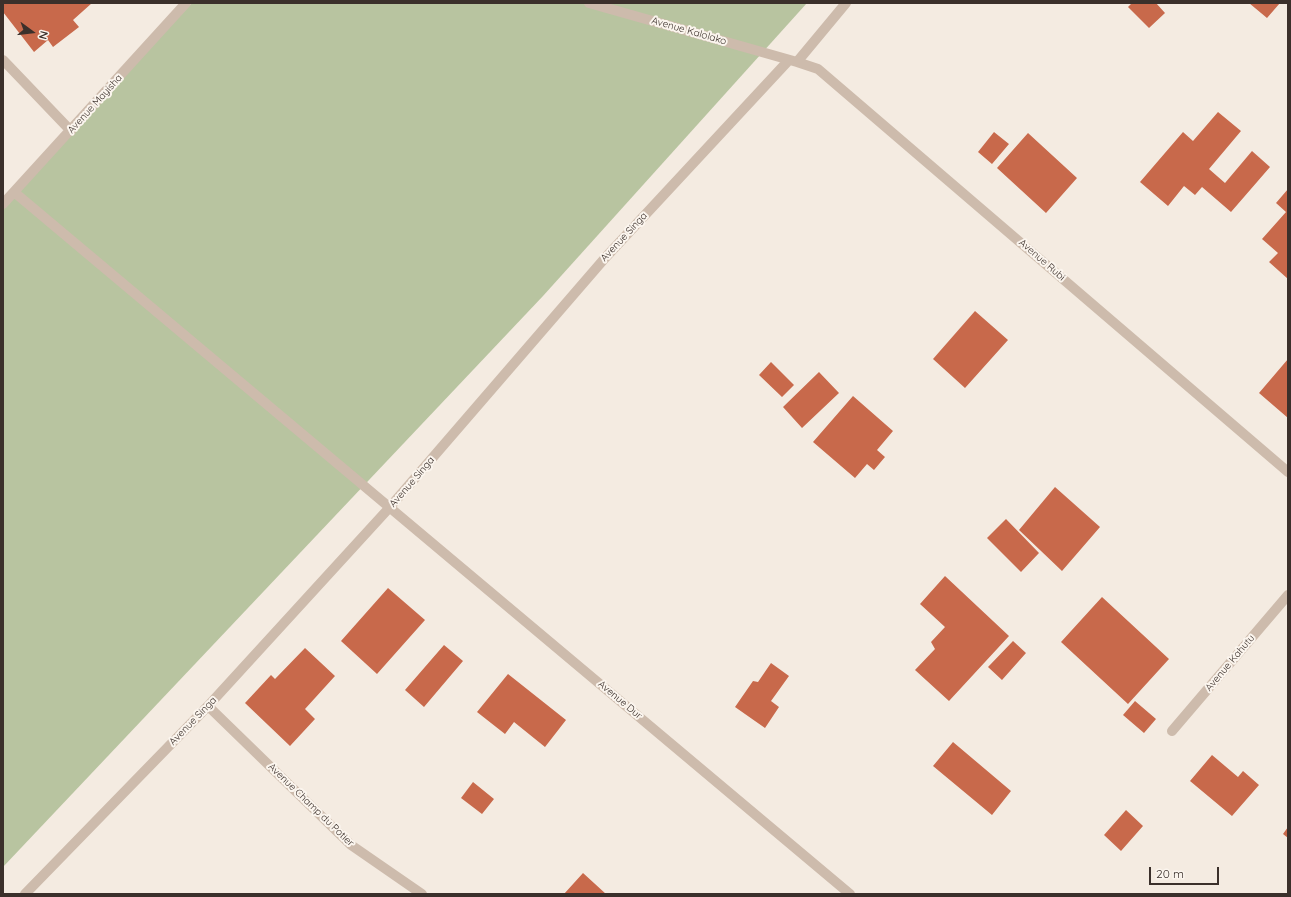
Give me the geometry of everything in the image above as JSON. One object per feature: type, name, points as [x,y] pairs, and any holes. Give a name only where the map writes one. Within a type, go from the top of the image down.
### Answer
[{"type":"street","name":"Avenue Mayisha","points":[[3,204],[186,3]]},
{"type":"street","name":"Avenue Kalolako","points":[[588,3],[793,61]]},
{"type":"street","name":"Avenue Singa","points":[[25,894],[208,706],[390,507],[605,258],[793,61],[846,3]]},
{"type":"street","points":[[3,60],[71,131]]},
{"type":"street","name":"Avenue Rubi","points":[[793,61],[818,69],[836,83],[1288,472]]},
{"type":"street","name":"Avenue Dur","points":[[14,192],[850,894]]},
{"type":"street","name":"Avenue Kahutu","points":[[1172,731],[1288,595]]},
{"type":"street","name":"Avenue Champ du Potier","points":[[208,706],[351,845],[422,894]]},
{"type":"green space","points":[[192,3],[807,3],[543,296],[3,867],[3,203]]},
{"type":"building","points":[[3,3],[92,3],[73,20],[79,27],[53,47],[48,40],[34,52],[3,12]]},
{"type":"building","points":[[1132,3],[1156,3],[1165,13],[1149,28],[1128,7]]},
{"type":"building","points":[[1249,3],[1280,3],[1267,18]]},
{"type":"building","points":[[1218,112],[1241,131],[1209,169],[1225,183],[1252,151],[1270,167],[1231,212],[1202,187],[1195,195],[1184,186],[1168,206],[1140,182],[1183,132],[1193,141]]},
{"type":"building","points":[[994,132],[1009,144],[992,164],[978,152]]},
{"type":"building","points":[[1028,133],[1077,178],[1046,213],[997,168]]},
{"type":"building","points":[[1288,189],[1288,279],[1269,262],[1278,253],[1262,239],[1286,212],[1276,203]]},
{"type":"building","points":[[975,311],[1008,340],[965,388],[933,359]]},
{"type":"building","points":[[1288,359],[1288,418],[1259,393]]},
{"type":"building","points":[[771,362],[794,385],[782,397],[759,375]]},
{"type":"building","points":[[819,372],[839,393],[802,428],[783,407]]},
{"type":"building","points":[[853,396],[893,431],[877,450],[885,457],[874,470],[867,464],[855,478],[813,442]]},
{"type":"building","points":[[1055,487],[1100,527],[1062,571],[1019,530]]},
{"type":"building","points":[[1006,519],[1039,553],[1021,572],[987,538]]},
{"type":"building","points":[[945,576],[1009,636],[949,701],[915,670],[935,649],[931,642],[945,627],[920,604]]},
{"type":"building","points":[[388,588],[425,620],[377,674],[341,641]]},
{"type":"building","points":[[1102,597],[1169,659],[1128,704],[1061,642]]},
{"type":"building","points":[[1013,641],[1026,653],[1002,680],[988,667]]},
{"type":"building","points":[[444,645],[463,661],[424,707],[405,690]]},
{"type":"building","points":[[305,648],[335,676],[305,709],[315,719],[290,746],[245,703],[271,675],[275,679]]},
{"type":"building","points":[[771,663],[789,676],[771,701],[779,707],[765,728],[735,707],[753,681],[758,682]]},
{"type":"building","points":[[508,674],[566,720],[545,747],[514,722],[505,734],[477,712]]},
{"type":"building","points":[[1135,701],[1156,719],[1144,733],[1123,715]]},
{"type":"building","points":[[953,742],[1011,791],[992,815],[933,766]]},
{"type":"building","points":[[1212,755],[1238,777],[1243,771],[1259,785],[1232,816],[1190,781]]},
{"type":"building","points":[[473,782],[494,799],[482,814],[461,798]]},
{"type":"building","points":[[1126,810],[1143,826],[1121,851],[1104,835]]},
{"type":"building","points":[[1288,827],[1288,838],[1283,834]]},
{"type":"building","points":[[583,873],[606,894],[564,894]]}]
